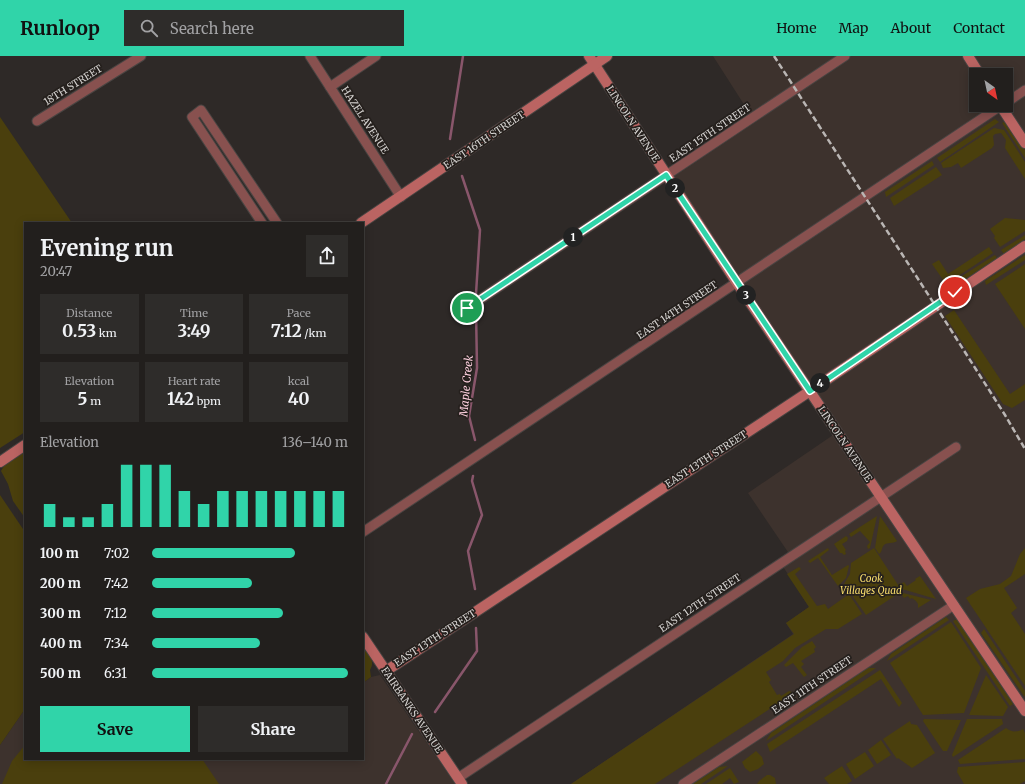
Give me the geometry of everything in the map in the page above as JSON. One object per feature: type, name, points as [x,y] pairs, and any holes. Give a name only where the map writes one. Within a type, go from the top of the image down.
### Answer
[{"type":"street","name":"18TH STREET","points":[[38,121],[142,56]]},
{"type":"street","name":"HAZEL AVENUE","points":[[310,56],[401,197]]},
{"type":"street","points":[[330,87],[376,56]]},
{"type":"street","name":"EAST 16TH STREET","points":[[363,222],[401,197],[592,60],[607,56]]},
{"type":"street","name":"EAST 15TH STREET","points":[[467,308],[845,56]]},
{"type":"street","points":[[968,56],[976,68]]},
{"type":"street","name":"LINCOLN AVENUE","points":[[592,60],[737,283],[1025,710]]},
{"type":"street","name":"EAST 14TH STREET","points":[[1013,98],[1025,90]]},
{"type":"street","points":[[261,222],[192,117],[201,110],[276,222]]},
{"type":"street","name":"EAST 14TH STREET","points":[[364,531],[992,112]]},
{"type":"street","points":[[1006,112],[1025,143]]},
{"type":"street","name":"EAST 13TH STREET","points":[[386,671],[810,391],[1025,246]]},
{"type":"street","points":[[0,462],[24,446]]},
{"type":"street","name":"EAST 12TH STREET","points":[[460,781],[880,496],[956,447]]},
{"type":"street","name":"EAST 11TH STREET","points":[[683,784],[954,605]]},
{"type":"street","name":"FAIRBANKS AVENUE","points":[[364,638],[460,781]]},
{"type":"shaded area","points":[[713,56],[1025,56],[1025,784],[571,784],[793,634],[786,623],[809,607],[782,565],[792,558],[748,493],[839,431],[670,170],[752,117]]},
{"type":"shaded area","points":[[380,675],[455,784],[0,784],[0,745],[24,710],[24,760],[364,760],[364,682],[371,677]]},
{"type":"green space","points":[[0,117],[71,222],[24,222],[24,433],[0,448]]},
{"type":"green space","points":[[995,119],[999,122],[940,162],[937,158]]},
{"type":"green space","points":[[1006,121],[1025,150],[1025,158],[1002,123]]},
{"type":"green space","points":[[994,128],[1004,130],[1025,162],[1025,179],[1005,148],[1006,140],[1001,133],[993,136],[994,145],[992,148],[961,168],[958,163],[951,167],[943,168],[941,163]]},
{"type":"green space","points":[[932,161],[934,165],[886,197],[885,192]]},
{"type":"green space","points":[[936,167],[942,175],[894,206],[890,198]]},
{"type":"green space","points":[[1005,218],[1025,220],[1025,231],[1000,247],[990,229]]},
{"type":"green space","points":[[1025,235],[1025,239],[1004,254],[1001,250]]},
{"type":"green space","points":[[989,247],[993,253],[946,284],[932,264],[939,260],[948,274]]},
{"type":"green space","points":[[995,255],[997,258],[950,289],[948,285]]},
{"type":"green space","points":[[1025,255],[1025,260],[986,285],[985,281]]},
{"type":"green space","points":[[1025,264],[1025,329],[995,284]]},
{"type":"green space","points":[[954,310],[1010,394],[1025,384],[1025,400],[1012,408],[1003,404],[945,316]]},
{"type":"green space","points":[[24,453],[24,517],[13,501],[8,484],[1,471],[4,466]]},
{"type":"green space","points":[[0,495],[24,531],[24,710],[0,745]]},
{"type":"green space","points":[[877,516],[870,548],[868,549],[867,546],[870,542],[860,531],[851,537],[849,534]]},
{"type":"green space","points":[[880,516],[897,541],[885,544],[879,554],[875,548]]},
{"type":"green space","points":[[846,536],[848,538],[847,541],[842,544],[846,550],[846,554],[844,555],[840,553],[834,544]]},
{"type":"green space","points":[[828,548],[829,550],[820,557],[832,575],[848,565],[849,566],[846,578],[838,586],[818,558],[810,563],[808,561]]},
{"type":"green space","name":"Cook Villages Quad","points":[[874,548],[902,591],[866,615],[844,584],[850,574],[851,563]]},
{"type":"green space","points":[[1025,548],[1025,574],[1004,588],[1017,608],[1011,613],[1025,634],[1025,686],[966,598],[980,589],[1000,584],[1011,576],[1020,554]]},
{"type":"green space","points":[[799,567],[801,569],[795,574],[817,606],[825,604],[828,609],[849,594],[862,614],[838,629],[826,629],[795,648],[783,661],[766,672],[771,680],[769,682],[777,695],[780,694],[781,696],[789,691],[794,693],[655,784],[571,784],[794,634],[786,623],[809,607],[787,574]]},
{"type":"green space","points":[[920,576],[936,599],[902,589],[898,584],[904,582],[907,586]]},
{"type":"green space","points":[[903,593],[931,600],[918,608],[916,601],[912,598],[910,599],[908,596],[904,598],[901,594]]},
{"type":"green space","points":[[946,617],[949,620],[887,661],[891,654]]},
{"type":"green space","points":[[957,619],[1013,704],[1010,706],[953,621]]},
{"type":"green space","points":[[951,622],[981,668],[964,713],[923,715],[890,663]]},
{"type":"green space","points":[[984,629],[1025,691],[1025,696],[981,633]]},
{"type":"green space","points":[[812,641],[816,647],[814,649],[815,652],[801,661],[804,664],[801,667],[807,675],[804,677],[793,663],[786,667],[784,665],[802,647]]},
{"type":"green space","points":[[364,648],[372,661],[372,667],[370,670],[371,677],[364,682]]},
{"type":"green space","points":[[868,668],[876,668],[766,741],[771,733]]},
{"type":"green space","points":[[880,670],[902,703],[899,707],[881,679],[770,752],[767,744]]},
{"type":"green space","points":[[986,675],[1008,707],[1003,716],[969,715]]},
{"type":"green space","points":[[924,719],[961,720],[947,751],[943,751],[923,721]]},
{"type":"green space","points":[[967,719],[1002,719],[1003,724],[953,757],[952,755]]},
{"type":"green space","points":[[910,721],[911,724],[917,725],[935,753],[912,768],[898,758],[897,759],[883,739]]},
{"type":"green space","points":[[1006,728],[1014,732],[1023,729],[1025,733],[1025,759],[960,764],[958,760]]},
{"type":"green space","points":[[881,740],[891,755],[877,764],[868,750]]},
{"type":"green space","points":[[24,746],[24,760],[203,760],[219,784],[2,784],[12,761]]},
{"type":"green space","points":[[756,751],[762,757],[764,764],[758,769],[750,772],[745,768],[742,762]]},
{"type":"green space","points":[[865,752],[874,766],[855,779],[846,764]]},
{"type":"green space","points":[[1025,762],[1025,781],[1020,784],[964,784],[957,772],[958,767]]},
{"type":"green space","points":[[728,766],[701,784],[693,784],[719,767]]},
{"type":"green space","points":[[842,766],[852,781],[847,784],[829,784],[824,778]]},
{"type":"green space","points":[[730,768],[739,782],[734,784],[730,778],[722,784],[706,784]]},
{"type":"green space","points":[[767,775],[775,778],[776,784],[757,784],[759,781]]},
{"type":"waterway","name":"Maple Creek","points":[[450,139],[463,56]]},
{"type":"waterway","name":"Maple Creek","points":[[462,176],[480,230],[476,294]]},
{"type":"waterway","name":"Maple Creek","points":[[475,440],[469,416],[477,368],[476,310]]},
{"type":"waterway","name":"Maple Creek","points":[[473,476],[472,481],[482,515],[468,551],[475,589]]},
{"type":"waterway","name":"Maple Creek","points":[[435,712],[477,651],[476,628]]},
{"type":"waterway","name":"Maple Creek","points":[[386,784],[412,734]]},
{"type":"railway","points":[[774,56],[942,316],[1025,449]]},
{"type":"route","points":[[467,308],[666,175],[810,391],[955,292]]}]
